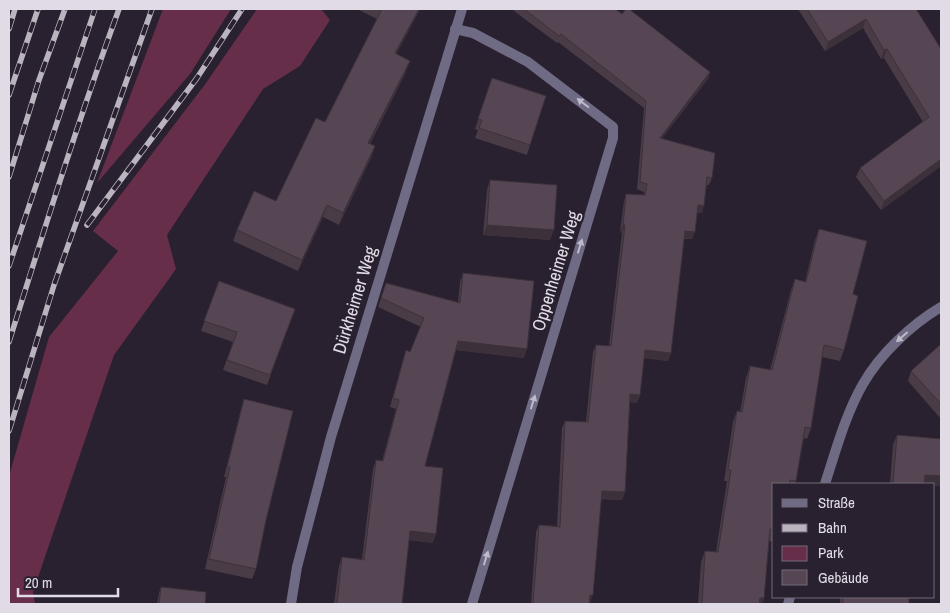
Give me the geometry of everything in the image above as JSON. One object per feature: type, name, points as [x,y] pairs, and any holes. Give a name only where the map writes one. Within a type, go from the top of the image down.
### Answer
[{"type":"street","name":"Dürkheimer Weg","points":[[291,604],[297,568],[331,437],[462,9]]},
{"type":"street","name":"Oppenheimer Weg","points":[[455,29],[473,33],[528,62],[613,126],[613,138],[472,604]]},
{"type":"street","points":[[824,483],[842,431],[863,384],[899,338],[941,308]]},
{"type":"green space","points":[[163,9],[231,9],[190,74],[97,183]]},
{"type":"green space","points":[[257,9],[321,9],[330,20],[300,66],[263,89],[167,235],[176,269],[114,355],[33,592],[35,604],[9,604],[9,476],[49,337],[118,251],[93,231],[206,83]]},
{"type":"building","points":[[382,9],[419,9],[395,53],[410,61],[368,143],[375,146],[343,213],[327,205],[302,260],[237,230],[254,191],[276,201],[316,118],[325,122]]},
{"type":"building","points":[[524,9],[615,9],[622,14],[626,9],[629,9],[710,72],[660,138],[715,153],[712,178],[707,177],[704,206],[698,205],[695,232],[685,231],[671,353],[645,350],[640,395],[630,394],[625,492],[602,491],[593,595],[590,595],[589,604],[533,604],[539,525],[560,527],[565,421],[588,422],[596,345],[611,346],[625,225],[623,225],[626,194],[645,195],[647,184],[640,182],[646,101],[561,34],[559,36]]},
{"type":"building","points":[[807,9],[916,9],[941,49],[941,159],[884,201],[860,168],[929,117],[887,49],[884,50],[866,19],[828,42]]},
{"type":"building","points":[[492,78],[546,96],[530,145],[479,128],[482,120],[478,119]]},
{"type":"building","points":[[490,180],[557,185],[554,230],[487,225]]},
{"type":"building","points":[[819,229],[867,241],[853,294],[858,296],[844,350],[824,345],[811,428],[805,427],[796,481],[772,483],[772,530],[770,529],[764,598],[760,598],[759,604],[702,604],[705,551],[718,552],[731,470],[728,470],[737,411],[742,412],[750,366],[772,370],[795,279],[806,282]]},
{"type":"building","points":[[463,273],[534,281],[527,349],[458,341],[425,466],[443,468],[436,534],[410,531],[402,604],[337,604],[342,557],[364,560],[376,460],[383,461],[399,400],[393,398],[406,350],[410,352],[424,318],[381,298],[386,283],[460,303]]},
{"type":"building","points":[[219,281],[295,309],[270,375],[227,360],[237,332],[204,321]]},
{"type":"building","points":[[941,344],[941,404],[911,371]]},
{"type":"building","points":[[244,399],[293,411],[256,569],[209,559],[230,467],[227,467]]},
{"type":"building","points":[[897,435],[941,439],[941,476],[925,475],[924,483],[893,483]]},
{"type":"building","points":[[161,587],[206,592],[205,604],[159,604]]},
{"type":"building","points":[[843,598],[909,598],[909,604],[843,604]]},
{"type":"railway","points":[[9,29],[15,9]]},
{"type":"railway","points":[[9,95],[38,9]]},
{"type":"railway","points":[[9,177],[39,80],[65,9]]},
{"type":"railway","points":[[9,266],[95,9]]},
{"type":"railway","points":[[9,342],[76,133],[119,9]]},
{"type":"railway","points":[[9,431],[54,285],[152,9]]},
{"type":"railway","points":[[87,225],[197,78],[242,9]]}]
